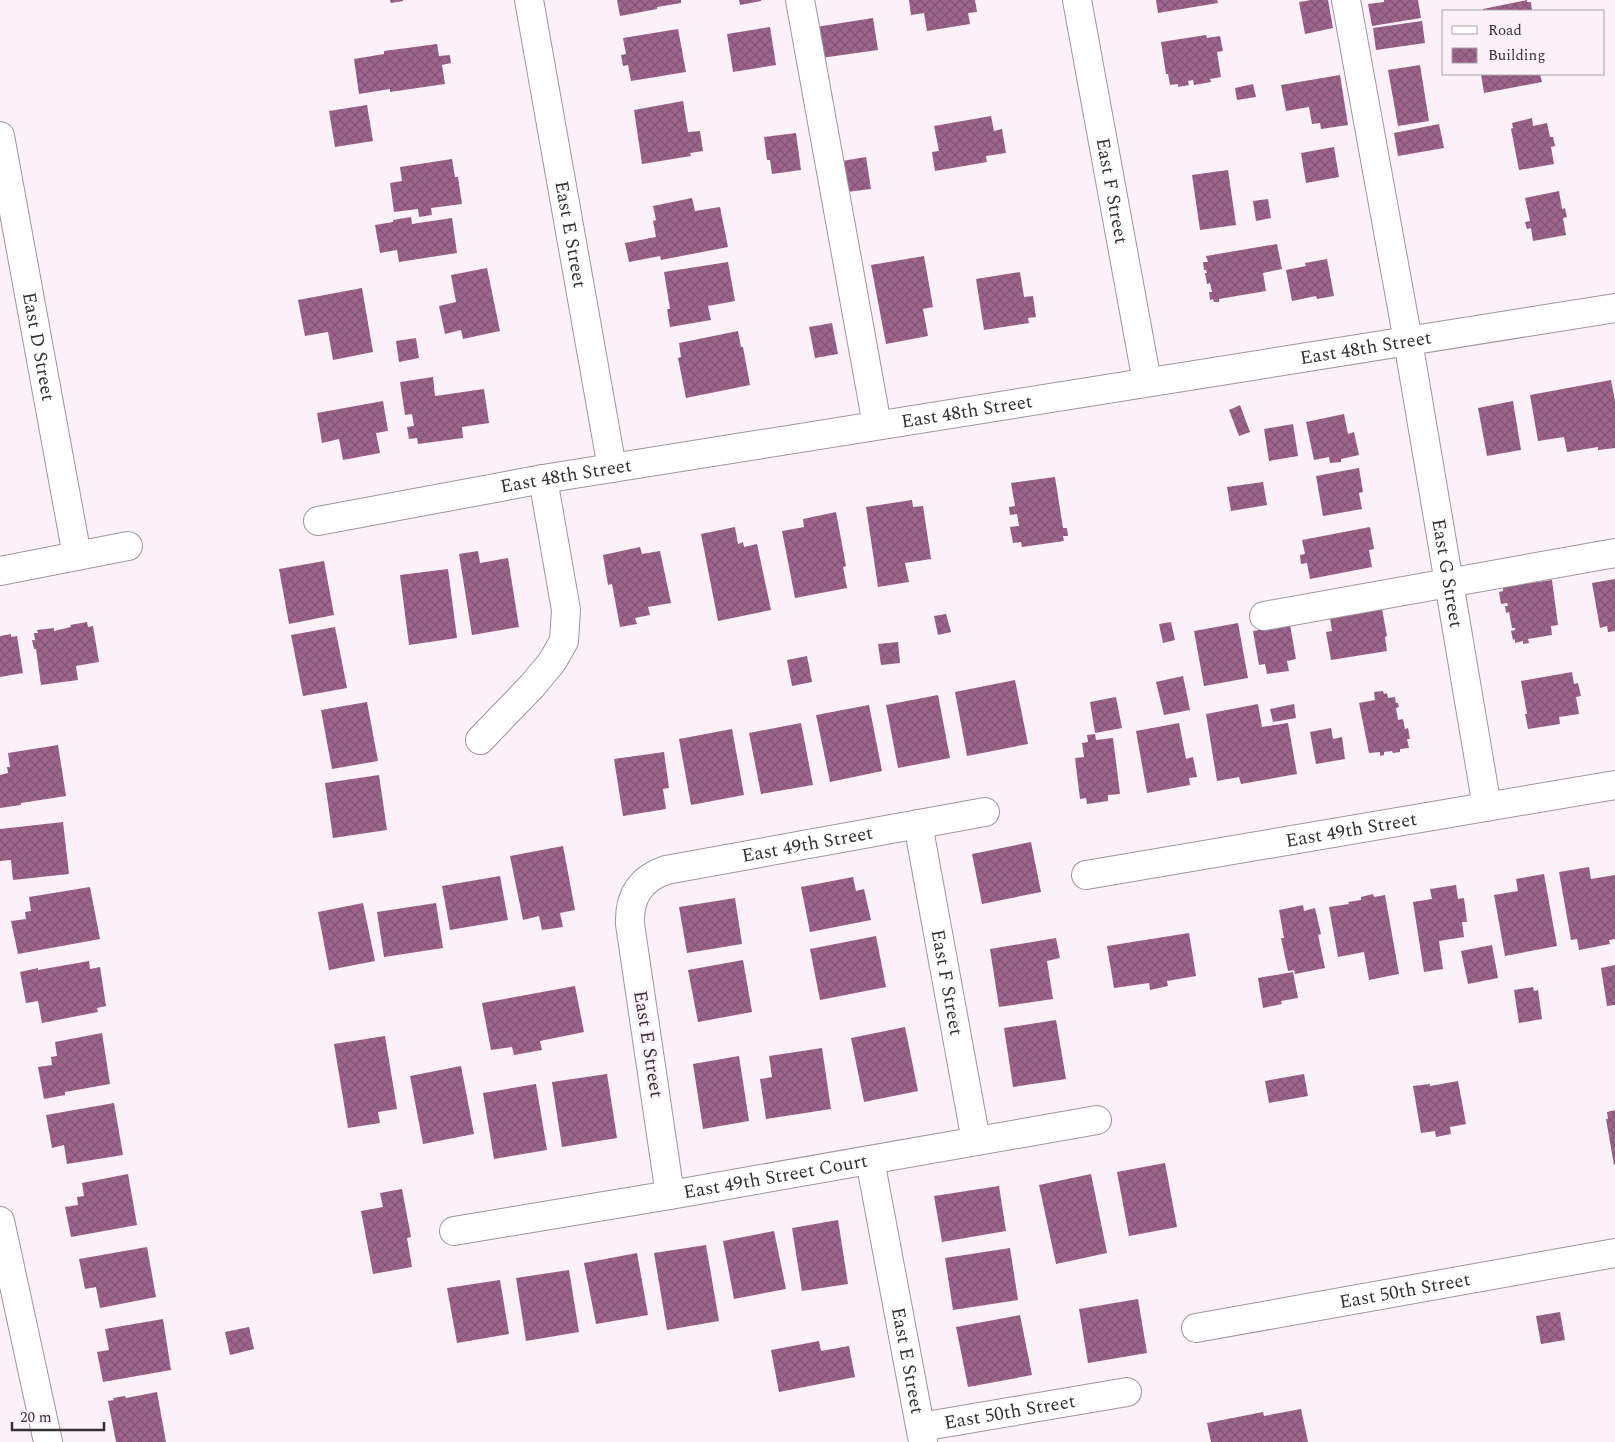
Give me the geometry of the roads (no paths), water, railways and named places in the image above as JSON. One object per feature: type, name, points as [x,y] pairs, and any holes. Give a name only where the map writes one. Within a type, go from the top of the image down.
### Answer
[{"type":"street","name":"East E Street","points":[[529,0],[612,468]]},
{"type":"street","points":[[800,0],[877,425]]},
{"type":"street","name":"East F Street","points":[[1077,0],[1147,382]]},
{"type":"street","name":"East G Street","points":[[1346,0],[1408,341],[1488,807]]},
{"type":"street","name":"East D Street","points":[[0,136],[77,556]]},
{"type":"street","name":"East 48th Street","points":[[318,521],[543,479],[1615,308]]},
{"type":"street","points":[[480,740],[532,686],[552,662],[564,641],[566,610],[543,479]]},
{"type":"street","points":[[0,571],[128,546]]},
{"type":"street","points":[[1264,616],[1615,553]]},
{"type":"street","name":"East 49th Street","points":[[1086,876],[1615,785]]},
{"type":"street","name":"East 49th Street","points":[[636,893],[651,876],[666,870],[985,812]]},
{"type":"street","name":"East F Street","points":[[918,824],[976,1141]]},
{"type":"street","name":"East E Street","points":[[636,893],[631,908],[630,924],[670,1195]]},
{"type":"street","name":"East 49th Street Court","points":[[454,1231],[1097,1120]]},
{"type":"street","name":"East E Street","points":[[870,1160],[922,1435]]},
{"type":"street","points":[[0,1220],[48,1442]]},
{"type":"street","name":"East 50th Street","points":[[1196,1328],[1615,1253]]},
{"type":"street","name":"East 50th Street","points":[[922,1435],[1127,1392]]}]
